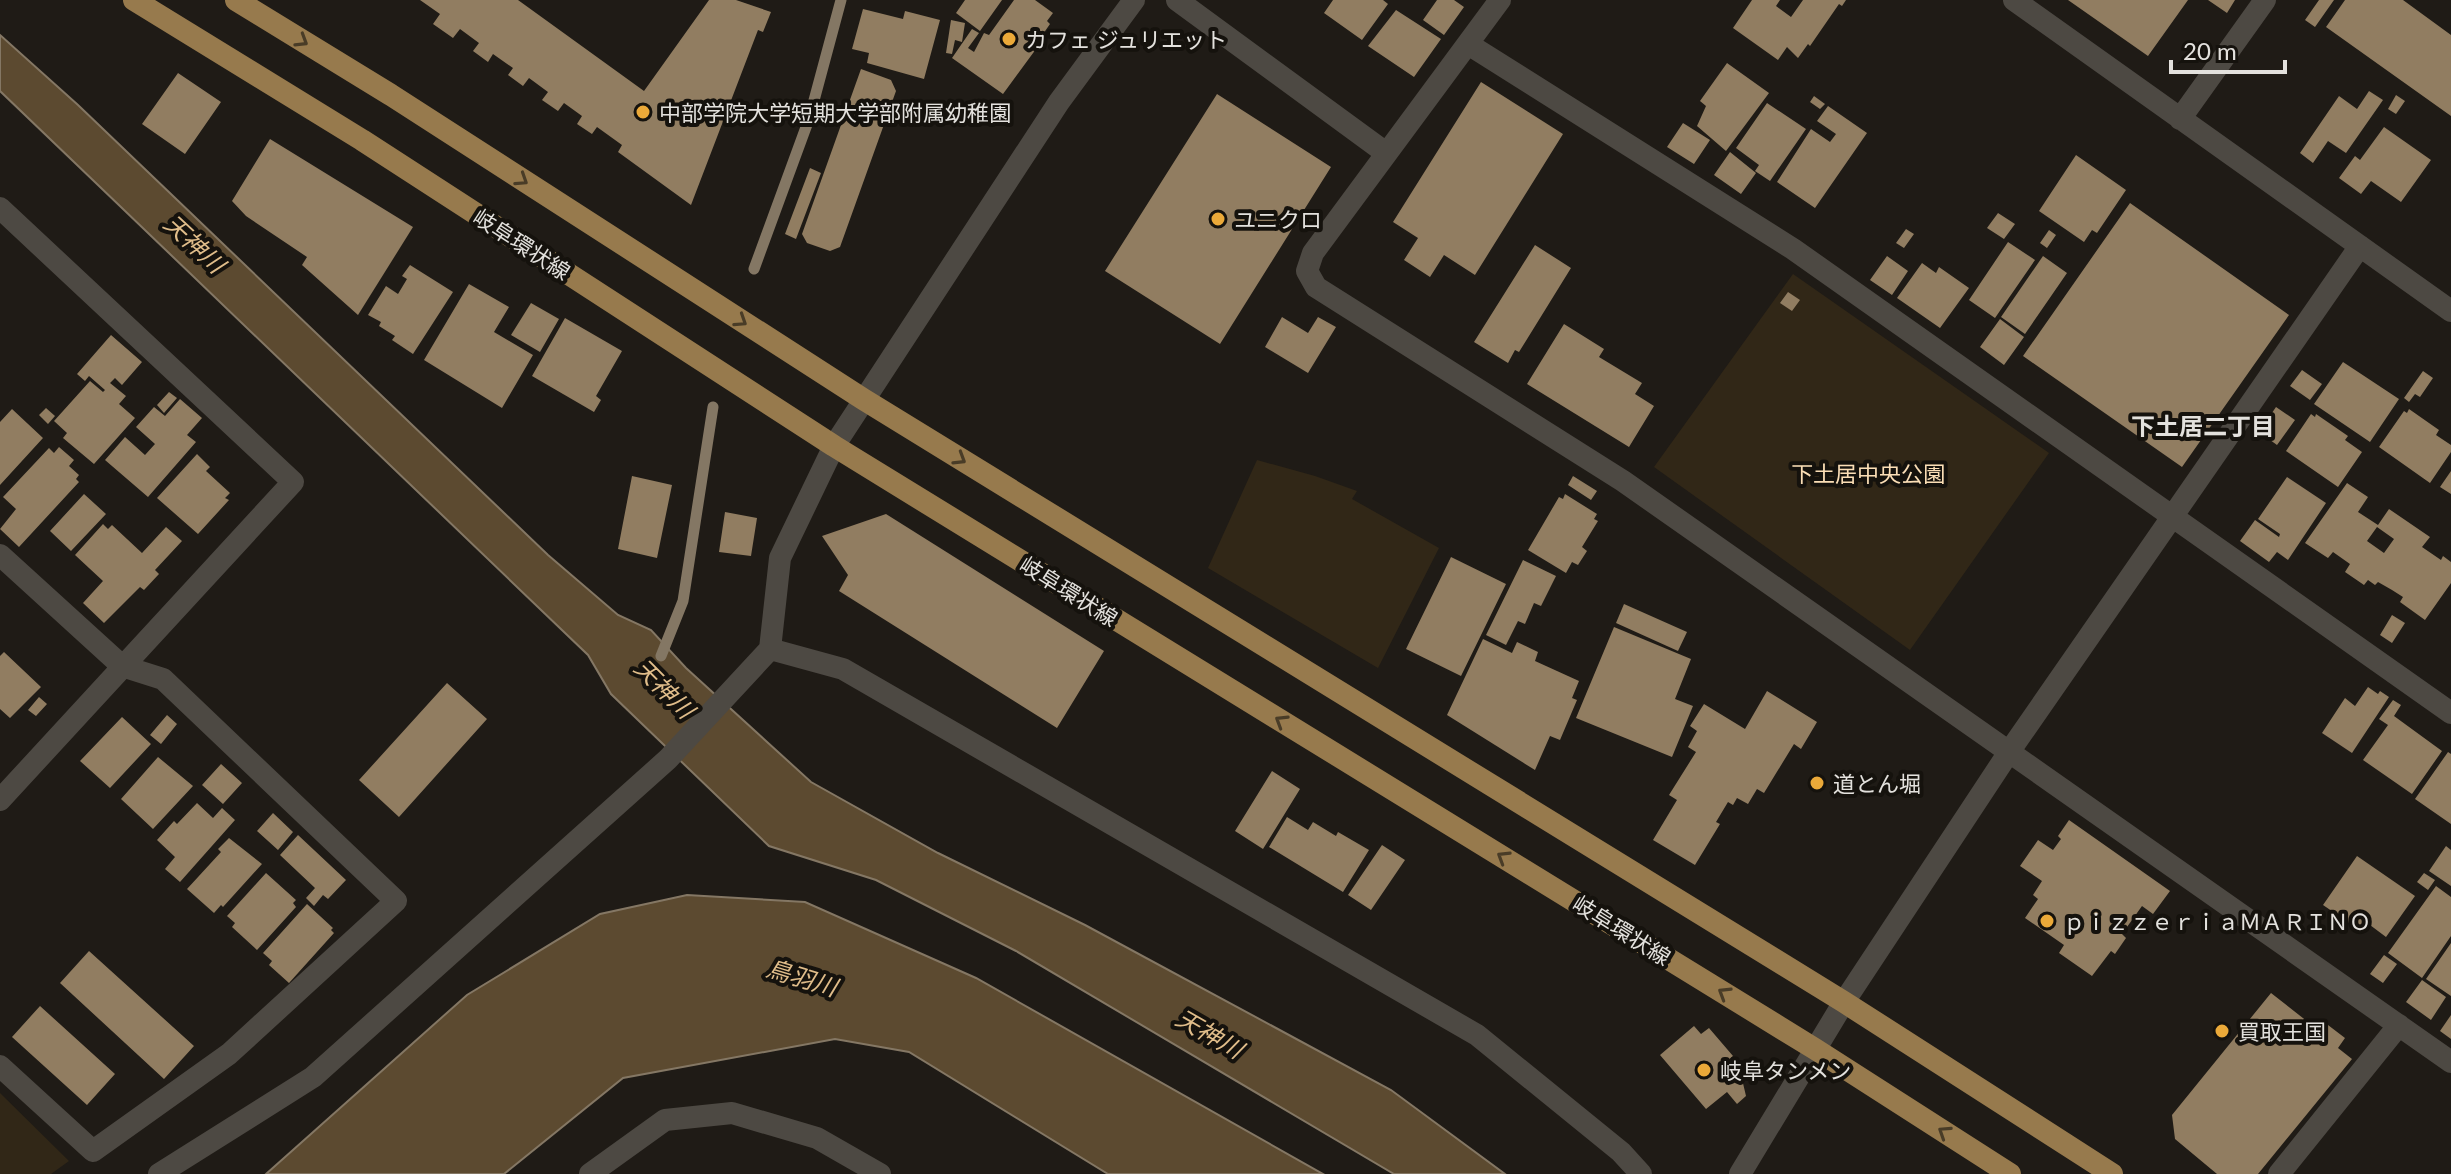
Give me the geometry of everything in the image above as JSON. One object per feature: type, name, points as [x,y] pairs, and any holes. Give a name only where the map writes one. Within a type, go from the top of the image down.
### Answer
[{"type":"main road","name":"岐阜環状線","points":[[134,0],[362,140],[834,446],[1815,1049],[2010,1174]]},
{"type":"main road","points":[[236,0],[391,95],[863,399],[1844,1002],[2112,1174]]},
{"type":"street","points":[[1177,0],[1386,153]]},
{"type":"street","points":[[1500,0],[1313,253],[1307,271],[1316,287],[1623,481],[2451,1062]]},
{"type":"street","points":[[2014,0],[2451,311]]},
{"type":"street","points":[[2180,119],[2265,0]]},
{"type":"street","points":[[159,1174],[313,1077],[668,759],[770,649],[780,558],[834,446],[1126,3]]},
{"type":"street","points":[[1468,44],[1793,249],[2451,713]]},
{"type":"street","points":[[0,208],[293,482],[0,800]]},
{"type":"street","points":[[1740,1174],[1844,1002],[2009,752],[2360,246]]},
{"type":"street","points":[[0,555],[122,666],[163,679],[396,901],[229,1054],[93,1151],[0,1066]]},
{"type":"street","points":[[770,649],[843,669],[1477,1035],[1621,1152],[1641,1174]]},
{"type":"street","points":[[2279,1174],[2399,1025]]},
{"type":"street","points":[[590,1174],[665,1120],[732,1113],[817,1138],[880,1174]]},
{"type":"green space","name":"下土居中央公園","points":[[1793,274],[2049,453],[1910,650],[1654,467]]},
{"type":"green space","points":[[1257,460],[1357,491],[1352,499],[1439,548],[1378,668],[1208,568]]},
{"type":"green space","points":[[0,1093],[69,1161],[51,1174],[0,1174]]},
{"type":"water","name":"天神川","points":[[0,35],[78,105],[548,555],[618,615],[651,630],[686,668],[811,782],[938,853],[1085,925],[1391,1090],[1505,1174],[1394,1174],[1016,951],[876,880],[769,846],[611,694],[588,655],[0,91]]},
{"type":"water","name":"鳥羽川","points":[[687,895],[805,902],[976,978],[1323,1174],[1108,1174],[909,1052],[835,1039],[623,1078],[504,1174],[266,1174],[467,995],[600,914]]},
{"type":"building","name":"中部学院大学短期大学部附属幼稚園","points":[[420,0],[518,0],[644,91],[709,0],[736,0],[771,12],[763,32],[758,30],[691,205],[618,152],[622,145],[597,127],[592,134],[577,124],[582,116],[564,103],[558,111],[542,100],[548,92],[529,78],[523,86],[508,75],[513,68],[493,54],[488,62],[473,51],[479,43],[460,29],[453,38],[433,24],[440,14]]},
{"type":"building","points":[[965,0],[1002,0],[980,31],[956,13]]},
{"type":"building","name":"カフェ ジュリエット","points":[[1014,0],[1035,0],[1053,13],[1047,21],[1050,24],[1034,47],[1036,49],[1003,94],[952,58],[972,29],[979,33],[968,48],[974,52],[984,33],[989,35]]},
{"type":"building","points":[[1333,0],[1383,0],[1388,4],[1362,40],[1324,13]]},
{"type":"building","points":[[1437,0],[1454,0],[1464,7],[1444,35],[1423,20]]},
{"type":"building","points":[[1752,0],[1780,0],[1776,6],[1791,17],[1803,0],[1846,0],[1842,6],[1839,4],[1798,58],[1787,47],[1778,60],[1733,28]]},
{"type":"building","points":[[2068,0],[2188,0],[2148,56]]},
{"type":"building","points":[[2208,0],[2235,0],[2227,13]]},
{"type":"building","points":[[2319,0],[2334,0],[2315,27],[2305,20]]},
{"type":"building","points":[[2345,0],[2403,0],[2451,35],[2451,116],[2326,27]]},
{"type":"building","points":[[863,9],[903,19],[905,11],[940,20],[924,79],[867,63],[869,53],[852,49]]},
{"type":"building","points":[[1396,10],[1441,39],[1414,77],[1368,46]]},
{"type":"building","points":[[951,20],[965,23],[962,42],[955,40],[952,54],[946,53]]},
{"type":"building","points":[[1727,63],[1769,93],[1726,151],[1697,126],[1706,106],[1700,101]]},
{"type":"building","points":[[861,69],[891,80],[896,91],[840,247],[830,251],[807,243],[802,234]]},
{"type":"building","points":[[178,73],[221,102],[185,154],[142,124]]},
{"type":"building","points":[[1481,82],[1563,134],[1475,275],[1444,255],[1430,277],[1404,260],[1418,238],[1393,222]]},
{"type":"building","points":[[2369,91],[2383,100],[2346,153],[2328,141],[2313,163],[2300,153],[2339,96],[2357,109]]},
{"type":"building","name":"ユニクロ","points":[[1217,94],[1331,167],[1220,344],[1105,271]]},
{"type":"building","points":[[2396,95],[2405,101],[2396,114],[2388,109]]},
{"type":"building","points":[[1814,96],[1825,104],[1820,109],[1810,102]]},
{"type":"building","points":[[1767,103],[1806,129],[1770,181],[1755,171],[1759,165],[1736,148]]},
{"type":"building","points":[[1828,106],[1867,133],[1815,208],[1777,182],[1811,129],[1830,142],[1836,134],[1817,121]]},
{"type":"building","points":[[1683,123],[1710,140],[1694,164],[1667,147]]},
{"type":"building","points":[[2384,127],[2431,160],[2401,202],[2371,181],[2361,194],[2339,178],[2355,156],[2360,160]]},
{"type":"building","points":[[270,139],[413,227],[358,315],[302,265],[307,257],[246,216],[232,201]]},
{"type":"building","points":[[1730,152],[1756,173],[1741,194],[1714,175]]},
{"type":"building","points":[[2076,155],[2126,190],[2097,233],[2092,230],[2084,242],[2039,211]]},
{"type":"building","points":[[810,168],[821,173],[796,239],[785,234]]},
{"type":"building","points":[[2130,203],[2289,315],[2182,467],[2023,356]]},
{"type":"building","points":[[1998,213],[2015,224],[2004,239],[1987,228]]},
{"type":"building","points":[[1906,229],[1914,234],[1904,248],[1896,243]]},
{"type":"building","points":[[2049,230],[2056,235],[2047,248],[2040,243]]},
{"type":"building","points":[[2008,242],[2035,260],[1995,318],[1969,300]]},
{"type":"building","points":[[1535,245],[1571,268],[1519,352],[1515,350],[1508,363],[1474,342]]},
{"type":"building","points":[[1887,256],[1908,271],[1892,295],[1870,280]]},
{"type":"building","points":[[2043,256],[2067,273],[2025,334],[2001,317]]},
{"type":"building","points":[[1922,263],[1936,273],[1939,267],[1969,288],[1940,328],[1897,298]]},
{"type":"building","points":[[410,265],[453,292],[413,354],[392,340],[395,336],[379,326],[381,322],[368,315],[386,286],[398,294],[407,279],[402,276]]},
{"type":"building","points":[[469,284],[509,307],[494,332],[533,355],[502,408],[424,360]]},
{"type":"building","points":[[1788,292],[1800,300],[1792,311],[1780,303]]},
{"type":"building","points":[[531,303],[559,319],[540,352],[511,335]]},
{"type":"building","points":[[1282,317],[1308,333],[1318,317],[1336,327],[1308,373],[1265,347]]},
{"type":"building","points":[[565,318],[622,351],[596,396],[601,400],[594,412],[532,376]]},
{"type":"building","points":[[2000,319],[2024,337],[2004,365],[1980,347]]},
{"type":"building","points":[[1564,324],[1604,349],[1599,357],[1642,383],[1635,394],[1654,406],[1629,447],[1527,384]]},
{"type":"building","points":[[111,335],[142,362],[122,385],[115,378],[110,383],[126,396],[119,404],[135,418],[94,464],[63,438],[67,433],[54,421],[90,381],[103,392],[105,390],[89,376],[85,381],[77,374]]},
{"type":"building","points":[[2343,362],[2399,399],[2370,442],[2314,404]]},
{"type":"building","points":[[2302,370],[2322,384],[2310,400],[2290,386]]},
{"type":"building","points":[[2423,371],[2433,378],[2420,397],[2415,394],[2409,402],[2404,398]]},
{"type":"building","points":[[169,392],[177,398],[164,413],[157,405]]},
{"type":"building","points":[[180,399],[202,418],[187,435],[196,442],[148,497],[105,460],[125,437],[145,455],[155,444],[136,427],[154,407],[165,416]]},
{"type":"building","points":[[2276,407],[2295,420],[2277,445],[2259,432]]},
{"type":"building","points":[[46,408],[55,416],[48,424],[39,415]]},
{"type":"building","points":[[12,409],[43,438],[0,485],[0,422]]},
{"type":"building","points":[[2409,409],[2439,430],[2436,435],[2451,445],[2451,452],[2430,483],[2379,447],[2404,411],[2407,413]]},
{"type":"building","points":[[2311,414],[2315,417],[2316,414],[2348,436],[2345,440],[2362,452],[2338,487],[2286,451]]},
{"type":"building","points":[[59,447],[74,460],[69,466],[79,475],[76,479],[79,482],[19,547],[0,529],[16,509],[3,497],[49,448],[54,453]]},
{"type":"building","points":[[197,454],[210,467],[206,471],[230,493],[225,498],[229,500],[198,534],[157,498]]},
{"type":"building","points":[[2451,471],[2451,494],[2440,487]]},
{"type":"building","points":[[632,476],[672,485],[657,558],[618,549]]},
{"type":"building","points":[[1573,476],[1597,491],[1591,500],[1568,485]]},
{"type":"building","points":[[2287,477],[2326,503],[2288,560],[2277,552],[2269,562],[2240,541],[2255,520],[2279,537],[2280,534],[2258,519]]},
{"type":"building","points":[[2347,483],[2368,497],[2358,512],[2378,525],[2389,509],[2430,537],[2422,547],[2441,560],[2443,556],[2451,562],[2451,583],[2425,620],[2400,602],[2403,597],[2392,590],[2368,580],[2364,585],[2345,572],[2350,564],[2333,552],[2328,558],[2305,543]],"holes":[[[2377,527],[2394,539],[2384,553],[2367,541]]]},
{"type":"building","points":[[84,494],[106,514],[71,551],[50,531]]},
{"type":"building","points":[[1565,494],[1597,514],[1594,519],[1598,521],[1582,547],[1587,551],[1578,565],[1572,562],[1566,573],[1528,550],[1559,497],[1563,499]]},
{"type":"building","points":[[725,512],[757,518],[751,556],[719,552]]},
{"type":"building","points":[[886,514],[1104,651],[1057,728],[839,591],[848,575],[822,536]]},
{"type":"building","points":[[103,524],[108,529],[112,525],[142,553],[166,527],[182,541],[155,570],[159,574],[144,590],[140,587],[104,623],[83,603],[103,581],[75,555]]},
{"type":"building","points":[[1451,557],[1506,584],[1461,676],[1406,649]]},
{"type":"building","points":[[1523,560],[1556,576],[1541,606],[1534,603],[1525,624],[1518,621],[1506,645],[1486,635]]},
{"type":"building","points":[[1624,604],[1687,632],[1678,651],[1616,623]]},
{"type":"building","points":[[2392,615],[2405,623],[2392,643],[2380,635]]},
{"type":"building","points":[[1614,627],[1691,659],[1675,699],[1693,706],[1672,757],[1576,718]]},
{"type":"building","points":[[1483,639],[1512,653],[1517,642],[1538,652],[1535,661],[1579,681],[1572,698],[1577,700],[1560,740],[1550,736],[1535,770],[1447,715]]},
{"type":"building","points":[[4,652],[41,687],[10,718],[0,709],[0,656]]},
{"type":"building","points":[[447,683],[487,719],[399,817],[359,780]]},
{"type":"building","points":[[2368,687],[2389,697],[2352,753],[2322,733],[2345,698],[2355,706]]},
{"type":"building","points":[[1767,691],[1817,722],[1801,749],[1794,744],[1764,793],[1757,789],[1748,804],[1737,798],[1733,805],[1728,802],[1716,822],[1720,824],[1695,865],[1653,840],[1677,800],[1669,795],[1696,752],[1688,747],[1697,731],[1690,726],[1704,704],[1745,729]]},
{"type":"building","points":[[39,697],[47,704],[36,716],[28,710]]},
{"type":"building","points":[[2393,700],[2401,705],[2394,716],[2442,751],[2412,794],[2363,760],[2388,725],[2379,719]]},
{"type":"building","points":[[167,715],[177,724],[161,744],[150,735]]},
{"type":"building","points":[[122,717],[151,744],[110,788],[80,761]]},
{"type":"building","points":[[2448,752],[2451,754],[2451,824],[2415,799]]},
{"type":"building","points":[[158,757],[193,786],[153,829],[121,799]]},
{"type":"building","points":[[221,764],[242,783],[223,804],[202,785]]},
{"type":"building","points":[[1272,771],[1300,789],[1263,849],[1235,831]]},
{"type":"building","points":[[197,803],[213,818],[222,808],[235,820],[180,882],[165,869],[175,857],[157,840],[174,821],[177,824]]},
{"type":"building","points":[[273,813],[293,832],[278,850],[257,831]]},
{"type":"building","points":[[1287,817],[1308,830],[1313,822],[1336,836],[1338,832],[1369,850],[1343,892],[1269,847]]},
{"type":"building","points":[[2069,820],[2170,891],[2153,914],[2142,906],[2122,934],[2126,938],[2115,954],[2111,951],[2092,976],[2059,953],[2064,945],[2025,918],[2038,899],[2033,895],[2042,881],[2020,866],[2038,840],[2053,850]]},
{"type":"building","points":[[298,835],[346,880],[328,899],[323,895],[314,906],[306,898],[315,888],[280,855]]},
{"type":"building","points":[[229,838],[262,864],[214,913],[187,889],[221,852],[218,849]]},
{"type":"building","points":[[1382,845],[1405,860],[1371,910],[1348,895]]},
{"type":"building","points":[[2446,846],[2451,850],[2451,886],[2429,871]]},
{"type":"building","points":[[2357,856],[2415,896],[2386,937],[2370,925],[2364,933],[2323,905]]},
{"type":"building","points":[[266,873],[296,900],[293,903],[296,907],[257,950],[232,927],[235,923],[227,916]]},
{"type":"building","points":[[2424,873],[2435,880],[2428,890],[2417,882]]},
{"type":"building","points":[[2436,886],[2451,897],[2451,936],[2422,978],[2388,953]]},
{"type":"building","points":[[307,904],[333,928],[334,933],[289,983],[269,965],[272,961],[263,953]]},
{"type":"building","points":[[2451,943],[2451,996],[2426,979]]},
{"type":"building","points":[[89,951],[194,1046],[164,1079],[60,983]]},
{"type":"building","points":[[2384,955],[2397,964],[2383,983],[2370,974]]},
{"type":"building","points":[[2422,980],[2446,997],[2431,1020],[2406,1002]]},
{"type":"building","points":[[2271,993],[2322,1033],[2328,1025],[2345,1038],[2338,1048],[2352,1059],[2258,1174],[2217,1174],[2175,1139],[2172,1115]]},
{"type":"building","points":[[40,1006],[115,1074],[87,1105],[12,1037]]},
{"type":"building","points":[[2451,1015],[2451,1039],[2440,1031]]},
{"type":"building","name":"岐阜タンメン","points":[[1694,1026],[1701,1034],[1709,1028],[1733,1056],[1727,1061],[1742,1079],[1746,1096],[1737,1104],[1727,1092],[1706,1109],[1660,1055]]},
{"type":"waterway","points":[[754,269],[809,119],[841,0]]},
{"type":"waterway","name":"天神川","points":[[661,656],[683,601],[713,407]]},
{"type":"place","name":"カフェ ジュリエット","points":[[1009,39]]},
{"type":"place","name":"中部学院大学短期大学部附属幼稚園","points":[[643,112]]},
{"type":"place","name":"ユニクロ","points":[[1218,219]]},
{"type":"place","name":"道とん堀","points":[[1817,783]]},
{"type":"place","name":"ｐｉｚｚｅｒｉａＭＡＲＩＮＯ","points":[[2047,921]]},
{"type":"place","name":"買取王国","points":[[2222,1031]]},
{"type":"place","name":"岐阜タンメン","points":[[1704,1070]]},
{"type":"district","name":"下土居二丁目","points":[[2203,425]]}]
